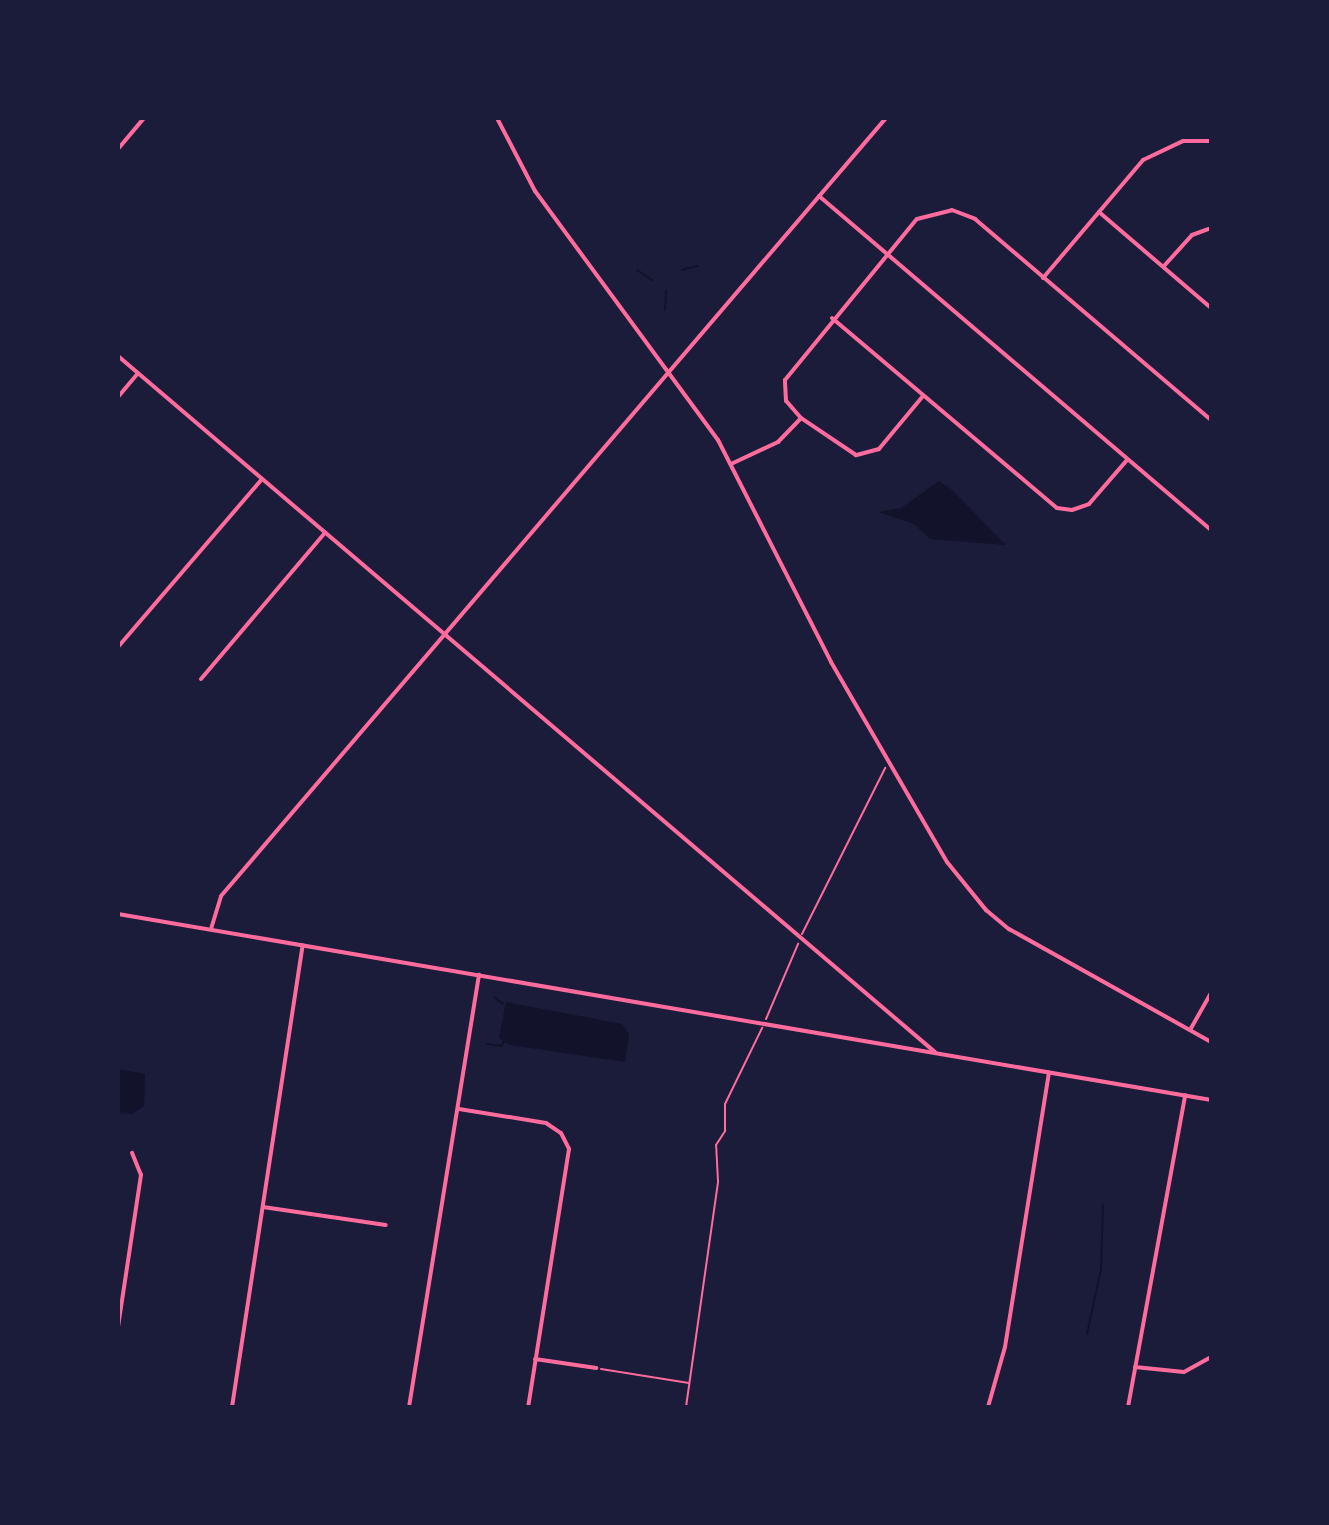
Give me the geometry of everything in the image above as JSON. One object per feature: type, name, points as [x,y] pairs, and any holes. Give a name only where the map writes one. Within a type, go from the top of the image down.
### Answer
[{"type":"street","points":[[118,149],[144,118]]},
{"type":"street","points":[[497,118],[535,191],[669,371],[731,464],[887,763],[939,852],[998,921],[1211,1042]]},
{"type":"street","points":[[211,930],[221,896],[886,118]]},
{"type":"street","points":[[1043,278],[1152,153],[1183,141],[1211,141]]},
{"type":"street","points":[[819,196],[1211,530]]},
{"type":"street","points":[[923,396],[879,449],[856,455],[801,418],[786,401],[785,380],[832,318],[917,219],[952,210],[975,219],[1211,420]]},
{"type":"street","points":[[1099,212],[1211,308]]},
{"type":"street","points":[[1164,266],[1186,240],[1211,228]]},
{"type":"street","points":[[832,318],[1057,508],[1072,510],[1089,504],[1128,460]]},
{"type":"street","points":[[118,356],[937,1054]]},
{"type":"street","points":[[118,397],[138,373]]},
{"type":"street","points":[[731,464],[778,442],[801,418]]},
{"type":"street","points":[[118,647],[262,479]]},
{"type":"street","points":[[201,679],[325,533]]},
{"type":"street","points":[[118,914],[1211,1100]]},
{"type":"street","points":[[232,1407],[303,945]]},
{"type":"street","points":[[409,1407],[479,975]]},
{"type":"street","points":[[1190,1030],[1211,993]]},
{"type":"street","points":[[988,1407],[1005,1347],[1049,1072]]},
{"type":"street","points":[[1128,1407],[1185,1095]]},
{"type":"street","points":[[459,1109],[546,1123],[568,1145],[528,1407]]},
{"type":"street","points":[[118,1327],[141,1175],[132,1153]]},
{"type":"street","points":[[263,1207],[386,1225]]},
{"type":"street","points":[[1135,1367],[1184,1372],[1211,1357]]},
{"type":"street","points":[[535,1359],[596,1368]]},
{"type":"path","points":[[686,1407],[718,1181],[716,1145],[725,1131],[725,1104],[764,1024],[800,938],[887,763]]},
{"type":"path","points":[[596,1368],[690,1383]]},
{"type":"shaded area","points":[[939,481],[951,489],[1006,545],[930,539],[914,524],[878,512],[901,508]]},
{"type":"shaded area","points":[[506,1002],[622,1024],[629,1034],[625,1062],[510,1045],[499,1038]]},
{"type":"shaded area","points":[[118,1069],[145,1074],[144,1106],[132,1114],[118,1113]]},
{"type":"waterway","points":[[682,270],[697,266]]},
{"type":"waterway","points":[[637,270],[652,280]]},
{"type":"waterway","points":[[665,310],[666,290]]},
{"type":"waterway","points":[[494,997],[503,1004]]},
{"type":"waterway","points":[[487,1044],[501,1046],[505,1040]]},
{"type":"waterway","points":[[1087,1334],[1101,1269],[1103,1205]]}]
